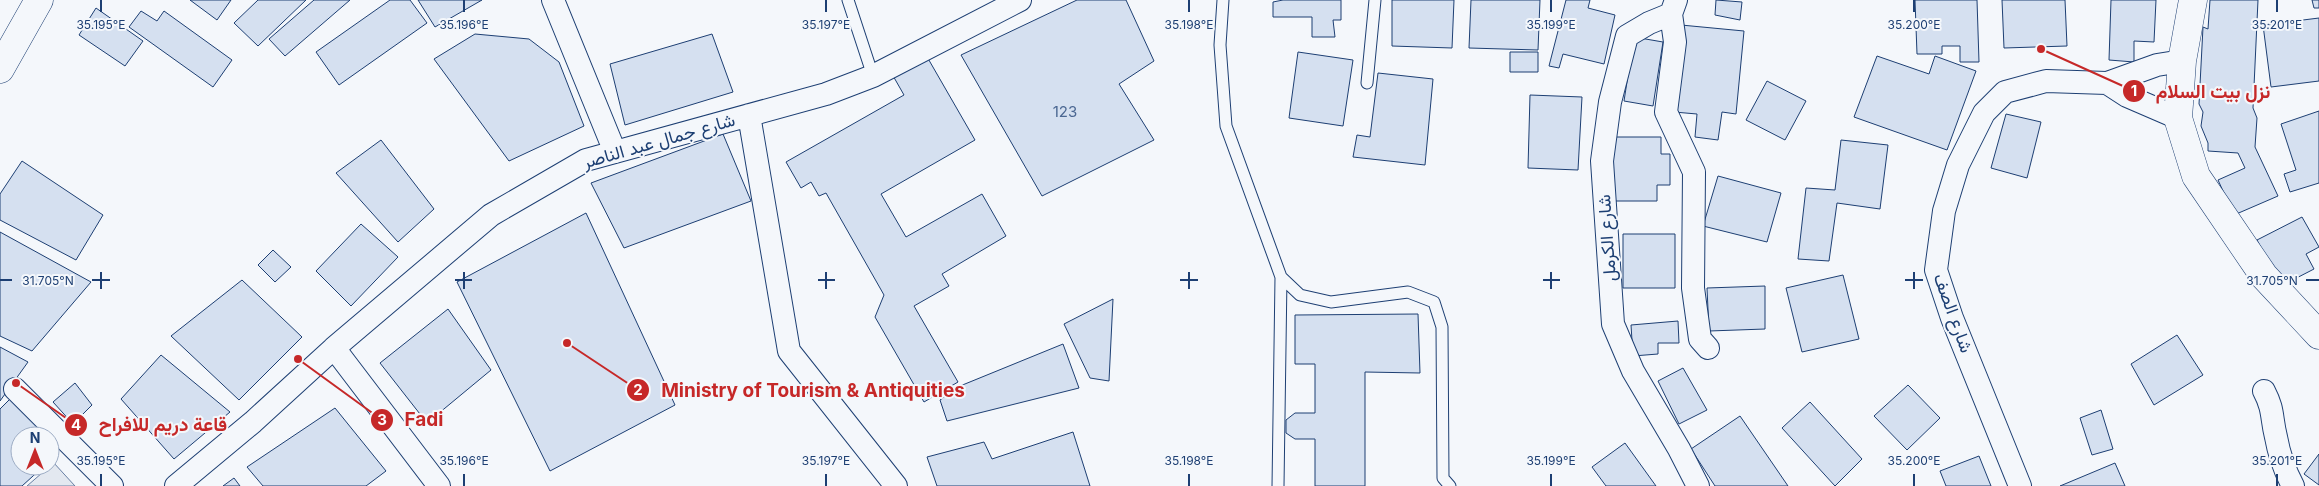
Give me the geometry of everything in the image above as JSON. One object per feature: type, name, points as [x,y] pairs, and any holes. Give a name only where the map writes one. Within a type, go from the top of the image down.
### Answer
[{"type":"street","points":[[0,69],[38,0]]},
{"type":"street","points":[[553,0],[614,152]]},
{"type":"street","name":"شارع جمال عبد الناصر","points":[[176,486],[253,422],[334,348],[491,215],[586,160],[826,94],[873,76],[1020,0]]},
{"type":"street","points":[[2193,0],[2182,61],[2178,118],[2196,176],[2264,276],[2319,335]]},
{"type":"street","points":[[1674,7],[1675,42],[1666,112],[1694,172],[1693,288],[1700,339],[1708,348]]},
{"type":"street","name":"شارع الكرمل","points":[[1674,7],[1627,36],[1610,102],[1602,161],[1613,324],[1633,371],[1679,449],[1698,486]]},
{"type":"street","points":[[2107,83],[2157,65],[2182,61]]},
{"type":"street","name":"شارع الصف","points":[[2020,486],[1952,318],[1936,270],[1944,211],[1958,165],[1984,113],[2005,92],[2046,81],[2107,83]]},
{"type":"street","points":[[2107,83],[2127,96],[2178,118]]},
{"type":"street","points":[[749,115],[789,351],[896,486]]},
{"type":"street","points":[[334,348],[439,486]]},
{"type":"street","points":[[15,388],[112,486]]},
{"type":"street","points":[[2264,391],[2272,408],[2276,436],[2286,472],[2293,486]]},
{"type":"lane","points":[[848,0],[873,76]]},
{"type":"lane","points":[[1223,0],[1220,44],[1226,126],[1281,276],[1278,486]]},
{"type":"lane","points":[[1367,83],[1375,0]]},
{"type":"lane","points":[[1281,276],[1300,295],[1331,302],[1408,292],[1434,302],[1442,327],[1443,478],[1450,486]]},
{"type":"shaded area","points":[[60,470],[75,486],[27,486],[38,476],[60,476]]},
{"type":"building","points":[[190,0],[231,0],[217,20]]},
{"type":"building","points":[[258,0],[306,0],[258,46],[234,23]]},
{"type":"building","points":[[314,0],[350,0],[285,56],[269,39]]},
{"type":"building","points":[[390,0],[410,0],[427,23],[339,85],[316,52]]},
{"type":"building","points":[[418,0],[482,0],[435,27]]},
{"type":"building","points":[[1077,0],[1126,0],[1154,61],[1119,84],[1154,140],[1042,196],[961,55]]},
{"type":"building","points":[[1283,0],[1341,0],[1341,20],[1333,20],[1335,37],[1312,37],[1312,17],[1273,17],[1273,2]]},
{"type":"building","points":[[1392,0],[1454,0],[1452,48],[1392,46]]},
{"type":"building","points":[[1471,0],[1540,0],[1538,50],[1469,48]]},
{"type":"building","points":[[1566,0],[1590,0],[1588,8],[1615,15],[1604,64],[1563,54],[1559,68],[1549,66]]},
{"type":"building","points":[[1716,0],[1742,2],[1740,20],[1715,15]]},
{"type":"building","points":[[1915,0],[1977,0],[1979,62],[1960,62],[1960,46],[1942,46],[1942,54],[1917,54]]},
{"type":"building","points":[[2002,0],[2065,0],[2067,46],[2004,48]]},
{"type":"building","points":[[2111,0],[2156,0],[2154,42],[2134,41],[2134,62],[2109,60]]},
{"type":"building","points":[[2210,0],[2258,0],[2253,108],[2257,118],[2255,147],[2278,196],[2234,215],[2218,180],[2245,168],[2238,153],[2208,151],[2208,143],[2201,126],[2203,112],[2199,104],[2203,27],[2208,29]]},
{"type":"building","points":[[2312,0],[2319,0],[2319,8],[2314,8]]},
{"type":"building","points":[[96,8],[143,41],[125,66],[79,35]]},
{"type":"building","points":[[141,11],[157,21],[164,11],[232,60],[213,87],[129,27]]},
{"type":"building","points":[[2319,18],[2319,81],[2271,87],[2263,25]]},
{"type":"building","points":[[1681,25],[1744,31],[1736,114],[1722,112],[1718,140],[1695,137],[1697,114],[1674,112]]},
{"type":"building","points":[[475,34],[529,39],[559,62],[584,126],[509,161],[434,59]]},
{"type":"building","points":[[712,34],[733,92],[625,125],[610,64]]},
{"type":"building","points":[[1634,37],[1663,42],[1653,106],[1624,101]]},
{"type":"building","points":[[1298,52],[1353,60],[1343,126],[1289,118]]},
{"type":"building","points":[[1510,52],[1538,52],[1538,72],[1510,72]]},
{"type":"building","points":[[926,55],[975,140],[881,194],[906,237],[982,194],[1006,236],[942,274],[949,286],[914,306],[958,382],[924,402],[875,317],[884,295],[826,193],[819,196],[811,182],[801,188],[786,162],[904,95],[892,74]]},
{"type":"building","points":[[1877,56],[1929,74],[1935,56],[1976,71],[1947,150],[1854,117]]},
{"type":"building","points":[[1378,73],[1433,79],[1425,165],[1353,157],[1357,135],[1370,137]]},
{"type":"building","points":[[1767,81],[1806,101],[1785,140],[1746,120]]},
{"type":"building","points":[[1530,95],[1582,97],[1578,170],[1528,168]]},
{"type":"building","points":[[2319,111],[2319,183],[2290,192],[2284,174],[2296,170],[2281,124]]},
{"type":"building","points":[[2006,114],[2041,122],[2027,178],[1991,168]]},
{"type":"building","points":[[723,134],[751,201],[624,248],[591,183]]},
{"type":"building","points":[[1612,137],[1661,137],[1661,154],[1670,154],[1670,185],[1657,185],[1657,201],[1612,201]]},
{"type":"building","points":[[381,140],[434,209],[398,242],[336,173]]},
{"type":"building","points":[[1841,140],[1888,145],[1880,209],[1837,203],[1829,261],[1798,259],[1806,188],[1835,190]]},
{"type":"building","points":[[22,161],[103,215],[76,260],[0,220],[0,194]]},
{"type":"building","points":[[1718,176],[1781,193],[1767,242],[1703,226]]},
{"type":"building","points":[[586,213],[675,405],[550,471],[457,282]]},
{"type":"building","points":[[2302,217],[2319,247],[2306,254],[2314,269],[2281,286],[2257,240]]},
{"type":"building","points":[[361,224],[398,257],[351,306],[316,271]]},
{"type":"building","points":[[0,232],[91,282],[32,351],[0,336]]},
{"type":"building","points":[[1623,234],[1675,234],[1675,288],[1623,288]]},
{"type":"building","points":[[273,250],[291,267],[275,282],[258,265]]},
{"type":"building","points":[[1843,275],[1859,339],[1802,352],[1786,288]]},
{"type":"building","points":[[242,280],[302,337],[239,400],[171,336]]},
{"type":"building","points":[[1765,286],[1765,329],[1709,331],[1707,288]]},
{"type":"building","points":[[1113,299],[1109,381],[1090,378],[1064,324]]},
{"type":"building","points":[[448,309],[491,370],[427,423],[380,363]]},
{"type":"building","points":[[1418,314],[1420,373],[1365,372],[1365,486],[1315,486],[1315,439],[1295,439],[1286,433],[1286,420],[1295,413],[1315,413],[1315,364],[1295,364],[1295,315]]},
{"type":"building","points":[[1678,321],[1679,343],[1658,343],[1658,354],[1633,356],[1631,325]]},
{"type":"building","points":[[2177,335],[2203,375],[2154,405],[2131,364]]},
{"type":"building","points":[[1063,344],[1079,388],[947,421],[940,400],[960,386]]},
{"type":"building","points":[[0,347],[28,362],[0,401]]},
{"type":"building","points":[[161,355],[230,412],[174,459],[121,399]]},
{"type":"building","points":[[1683,368],[1707,410],[1679,424],[1658,381]]},
{"type":"building","points":[[75,383],[92,405],[73,424],[53,402]]},
{"type":"building","points":[[1908,385],[1940,418],[1907,450],[1874,416]]},
{"type":"building","points":[[13,396],[46,426],[10,426],[10,476],[33,476],[22,486],[0,486],[0,409]]},
{"type":"building","points":[[1810,402],[1862,459],[1835,486],[1782,428]]},
{"type":"building","points":[[335,408],[386,471],[366,486],[263,486],[247,467]]},
{"type":"building","points":[[2101,410],[2113,449],[2092,455],[2080,418]]},
{"type":"building","points":[[1740,416],[1788,486],[1715,486],[1691,449]]},
{"type":"building","points":[[1073,432],[1090,486],[937,486],[927,457],[984,442],[992,459]]},
{"type":"building","points":[[1625,443],[1656,486],[1606,486],[1592,467]]},
{"type":"building","points":[[2319,454],[2319,485],[2304,474]]},
{"type":"building","points":[[1979,456],[1991,486],[1946,486],[1940,471]]},
{"type":"building","points":[[2115,463],[2125,486],[2060,486]]},
{"type":"building","points":[[234,478],[240,486],[223,486]]},
{"type":"place","name":"نزل بيت السلام","points":[[2041,49]]},
{"type":"place","name":"Ministry of Tourism & Antiquities","points":[[567,343]]},
{"type":"place","name":"Fadi","points":[[298,359]]},
{"type":"place","name":"قاعة دريم للافراح","points":[[16,383]]}]
